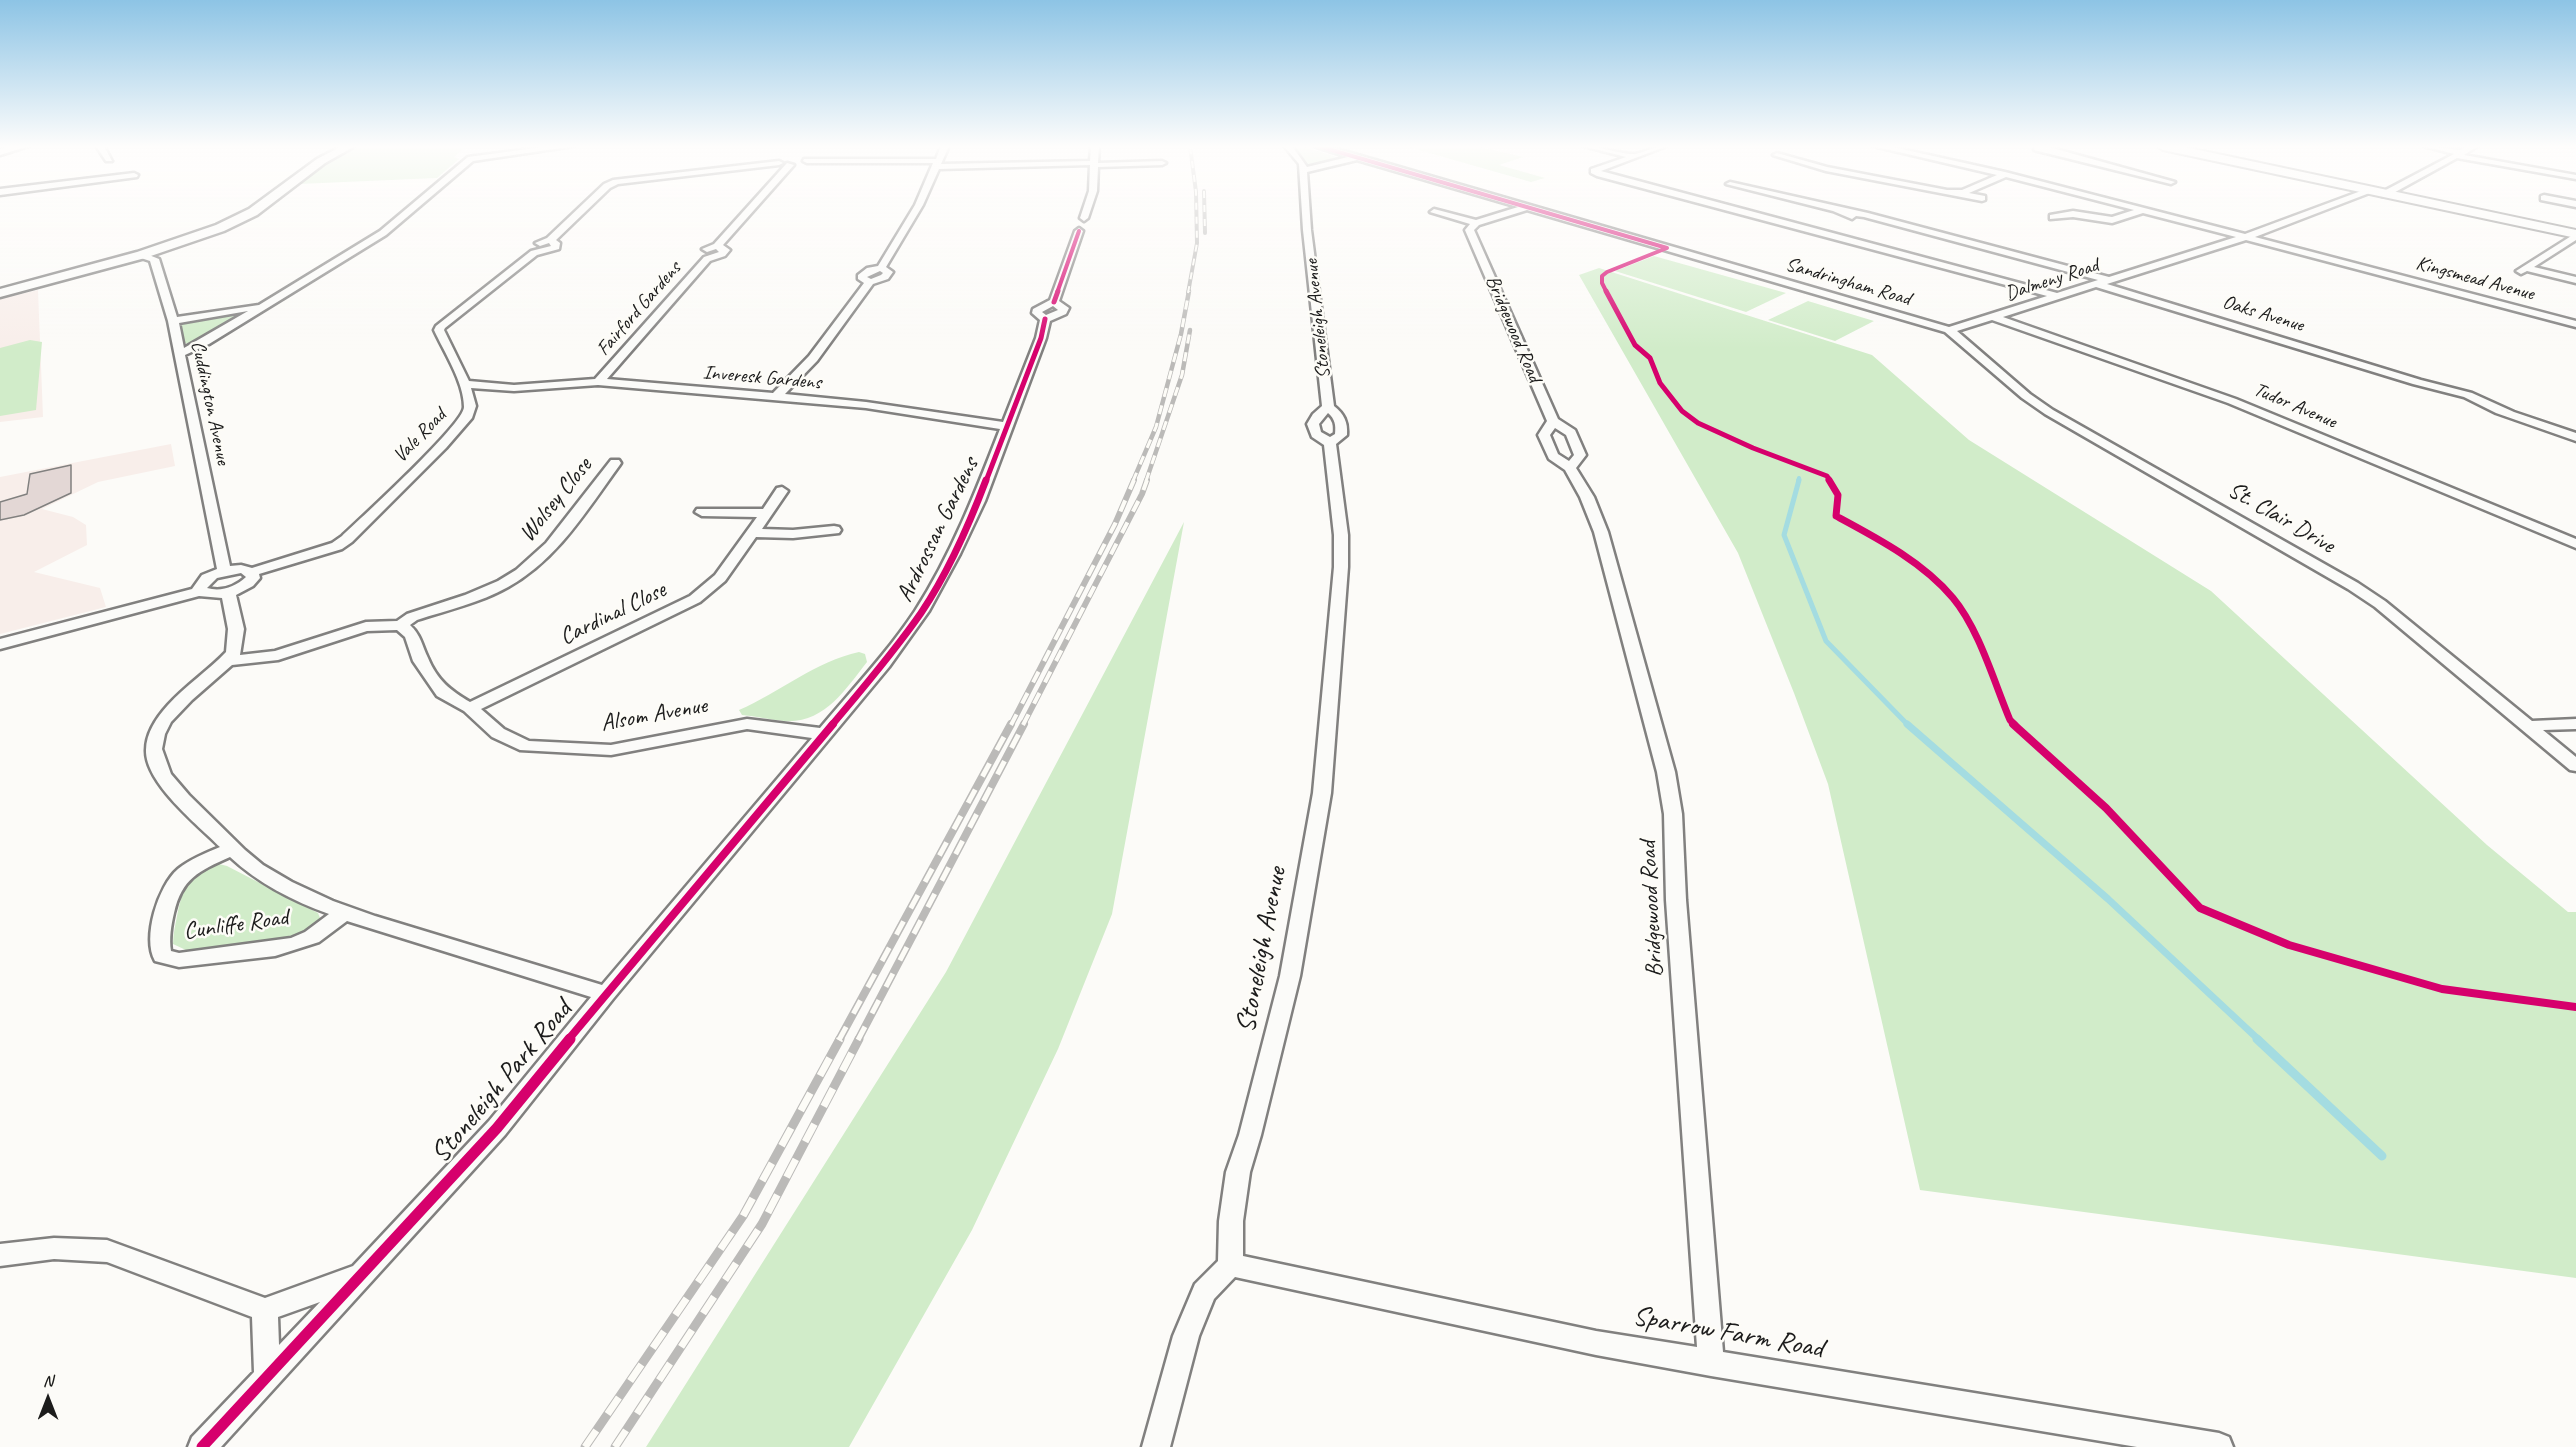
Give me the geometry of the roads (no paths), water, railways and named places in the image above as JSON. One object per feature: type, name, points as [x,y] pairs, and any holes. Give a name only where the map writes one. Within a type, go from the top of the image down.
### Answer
[{"type":"main road","points":[[2476,214],[2576,235]]},
{"type":"street","points":[[0,294],[141,255],[204,234],[248,214]]},
{"type":"street","points":[[179,354],[205,342],[264,306],[383,232],[405,214]]},
{"type":"street","name":"Vale Road","points":[[224,571],[241,569],[252,572],[337,546],[347,539],[442,445],[468,416],[470,406],[464,383],[439,330],[441,326],[534,253],[556,247],[555,243],[550,240],[578,214]]},
{"type":"street","name":"Fairford Gardens","points":[[598,382],[707,259],[722,254],[725,250],[717,246],[746,214]]},
{"type":"street","points":[[775,397],[800,372],[870,282],[885,277],[888,272],[881,268],[915,214]]},
{"type":"street","name":"Ardrossan Gardens","points":[[824,734],[884,664],[922,611],[978,501],[1041,338],[1045,319],[1062,312],[1064,308],[1053,302],[1081,226],[1091,221],[1084,218],[1085,214]]},
{"type":"street","name":"Stoneleigh Avenue","points":[[1306,214],[1328,407],[1340,416],[1342,425],[1341,435],[1330,443]]},
{"type":"street","points":[[1438,214],[1451,219],[1476,223],[1506,214]]},
{"type":"street","name":"Sandringham Road","points":[[1548,214],[1949,330]]},
{"type":"street","points":[[1741,214],[2057,296]]},
{"type":"street","points":[[1847,214],[1863,218],[1871,217],[2110,280]]},
{"type":"street","points":[[2053,217],[2073,214],[2112,220],[2133,214]]},
{"type":"street","name":"Kingsmead Avenue","points":[[2157,214],[2576,324]]},
{"type":"street","name":"Dalmeny Road","points":[[1949,330],[2246,237],[2307,214]]},
{"type":"street","name":"Bridgewood Road","points":[[1476,223],[1469,230],[1553,421],[1571,433],[1581,455],[1570,468]]},
{"type":"street","points":[[2576,235],[2523,270],[2576,280]]},
{"type":"street","name":"Cuddington Avenue","points":[[141,255],[154,259],[173,321],[224,571]]},
{"type":"street","name":"Oaks Avenue","points":[[2097,284],[2417,382],[2455,398],[2510,413],[2576,437]]},
{"type":"street","points":[[173,321],[264,306]]},
{"type":"street","name":"Tudor Avenue","points":[[1995,317],[2232,401],[2576,544]]},
{"type":"street","name":"St. Clair Drive","points":[[1949,330],[2026,396],[2049,412],[2362,592],[2576,766]]},
{"type":"street","name":"Inveresk Gardens","points":[[464,383],[514,388],[598,382],[866,405],[1006,426]]},
{"type":"street","name":"Inveresk Gardens","points":[[470,406],[514,388]]},
{"type":"street","name":"Stoneleigh Avenue","points":[[1328,407],[1317,416],[1313,424],[1316,434],[1330,443]]},
{"type":"street","name":"Bridgewood Road","points":[[1553,421],[1544,435],[1553,456],[1570,468],[1587,497],[1601,532],[1666,771],[1673,814],[1676,900],[1711,1363]]},
{"type":"street","name":"Stoneleigh Avenue","points":[[1230,1265],[1231,1221],[1238,1172],[1250,1135],[1290,976],[1322,793],[1341,567],[1341,535],[1330,443]]},
{"type":"street","name":"Wolsey Close","points":[[401,625],[412,617],[504,584],[531,565],[547,552],[615,463]]},
{"type":"street","name":"Cardinal Close","points":[[470,708],[695,600],[720,578],[782,491]]},
{"type":"street","points":[[702,512],[766,513]]},
{"type":"street","points":[[754,533],[793,534],[834,530]]},
{"type":"street","points":[[200,591],[199,586],[202,582],[224,571]]},
{"type":"street","name":"Vale Road","points":[[228,592],[250,582],[253,578],[252,572]]},
{"type":"street","points":[[0,644],[200,591],[213,594],[228,592],[236,640],[234,653],[229,660]]},
{"type":"street","points":[[229,660],[278,655],[366,627],[401,625]]},
{"type":"street","name":"Alsom Avenue","points":[[401,625],[412,635],[420,661],[443,693],[470,708],[498,733],[526,746],[573,750],[636,747],[712,729],[747,724],[824,734]]},
{"type":"street","name":"Cunliffe Road","points":[[229,660],[174,709],[160,729],[154,748],[158,768],[188,805],[233,849],[265,876],[346,912],[606,994]]},
{"type":"street","points":[[2527,726],[2576,724]]},
{"type":"street","name":"Stoneleigh Park Road","points":[[202,1447],[497,1128],[824,734]]},
{"type":"street","name":"Cunliffe Road","points":[[233,849],[192,868],[179,877],[166,904],[159,946],[162,956],[179,960],[275,949],[296,944],[312,937],[346,912]]},
{"type":"street","points":[[0,1255],[41,1249],[79,1247],[107,1251],[265,1310],[359,1275]]},
{"type":"street","points":[[1156,1447],[1190,1327],[1204,1292],[1230,1265]]},
{"type":"street","name":"Sparrow Farm Road","points":[[1230,1265],[1596,1343],[2219,1447]]},
{"type":"street","points":[[265,1310],[267,1376]]},
{"type":"waterway","points":[[1799,480],[1784,535],[1826,641],[1907,724]]},
{"type":"waterway","points":[[1907,724],[2108,899],[2259,1040]]},
{"type":"waterway","points":[[2257,1039],[2382,1156]]},
{"type":"railway","points":[[1188,293],[1197,243],[1196,214]]},
{"type":"railway","points":[[1205,214],[1205,233]]},
{"type":"railway","points":[[1133,481],[1156,427],[1181,334],[1189,291]]},
{"type":"railway","points":[[1146,481],[1182,375],[1190,330]]},
{"type":"railway","points":[[1011,725],[1115,524],[1134,480]]},
{"type":"railway","points":[[1023,725],[1142,494],[1147,480]]},
{"type":"railway","points":[[839,1040],[1011,724]]},
{"type":"railway","points":[[858,1040],[1024,724]]},
{"type":"railway","points":[[585,1447],[743,1216],[840,1039]]},
{"type":"railway","points":[[615,1447],[762,1224],[859,1039]]}]
